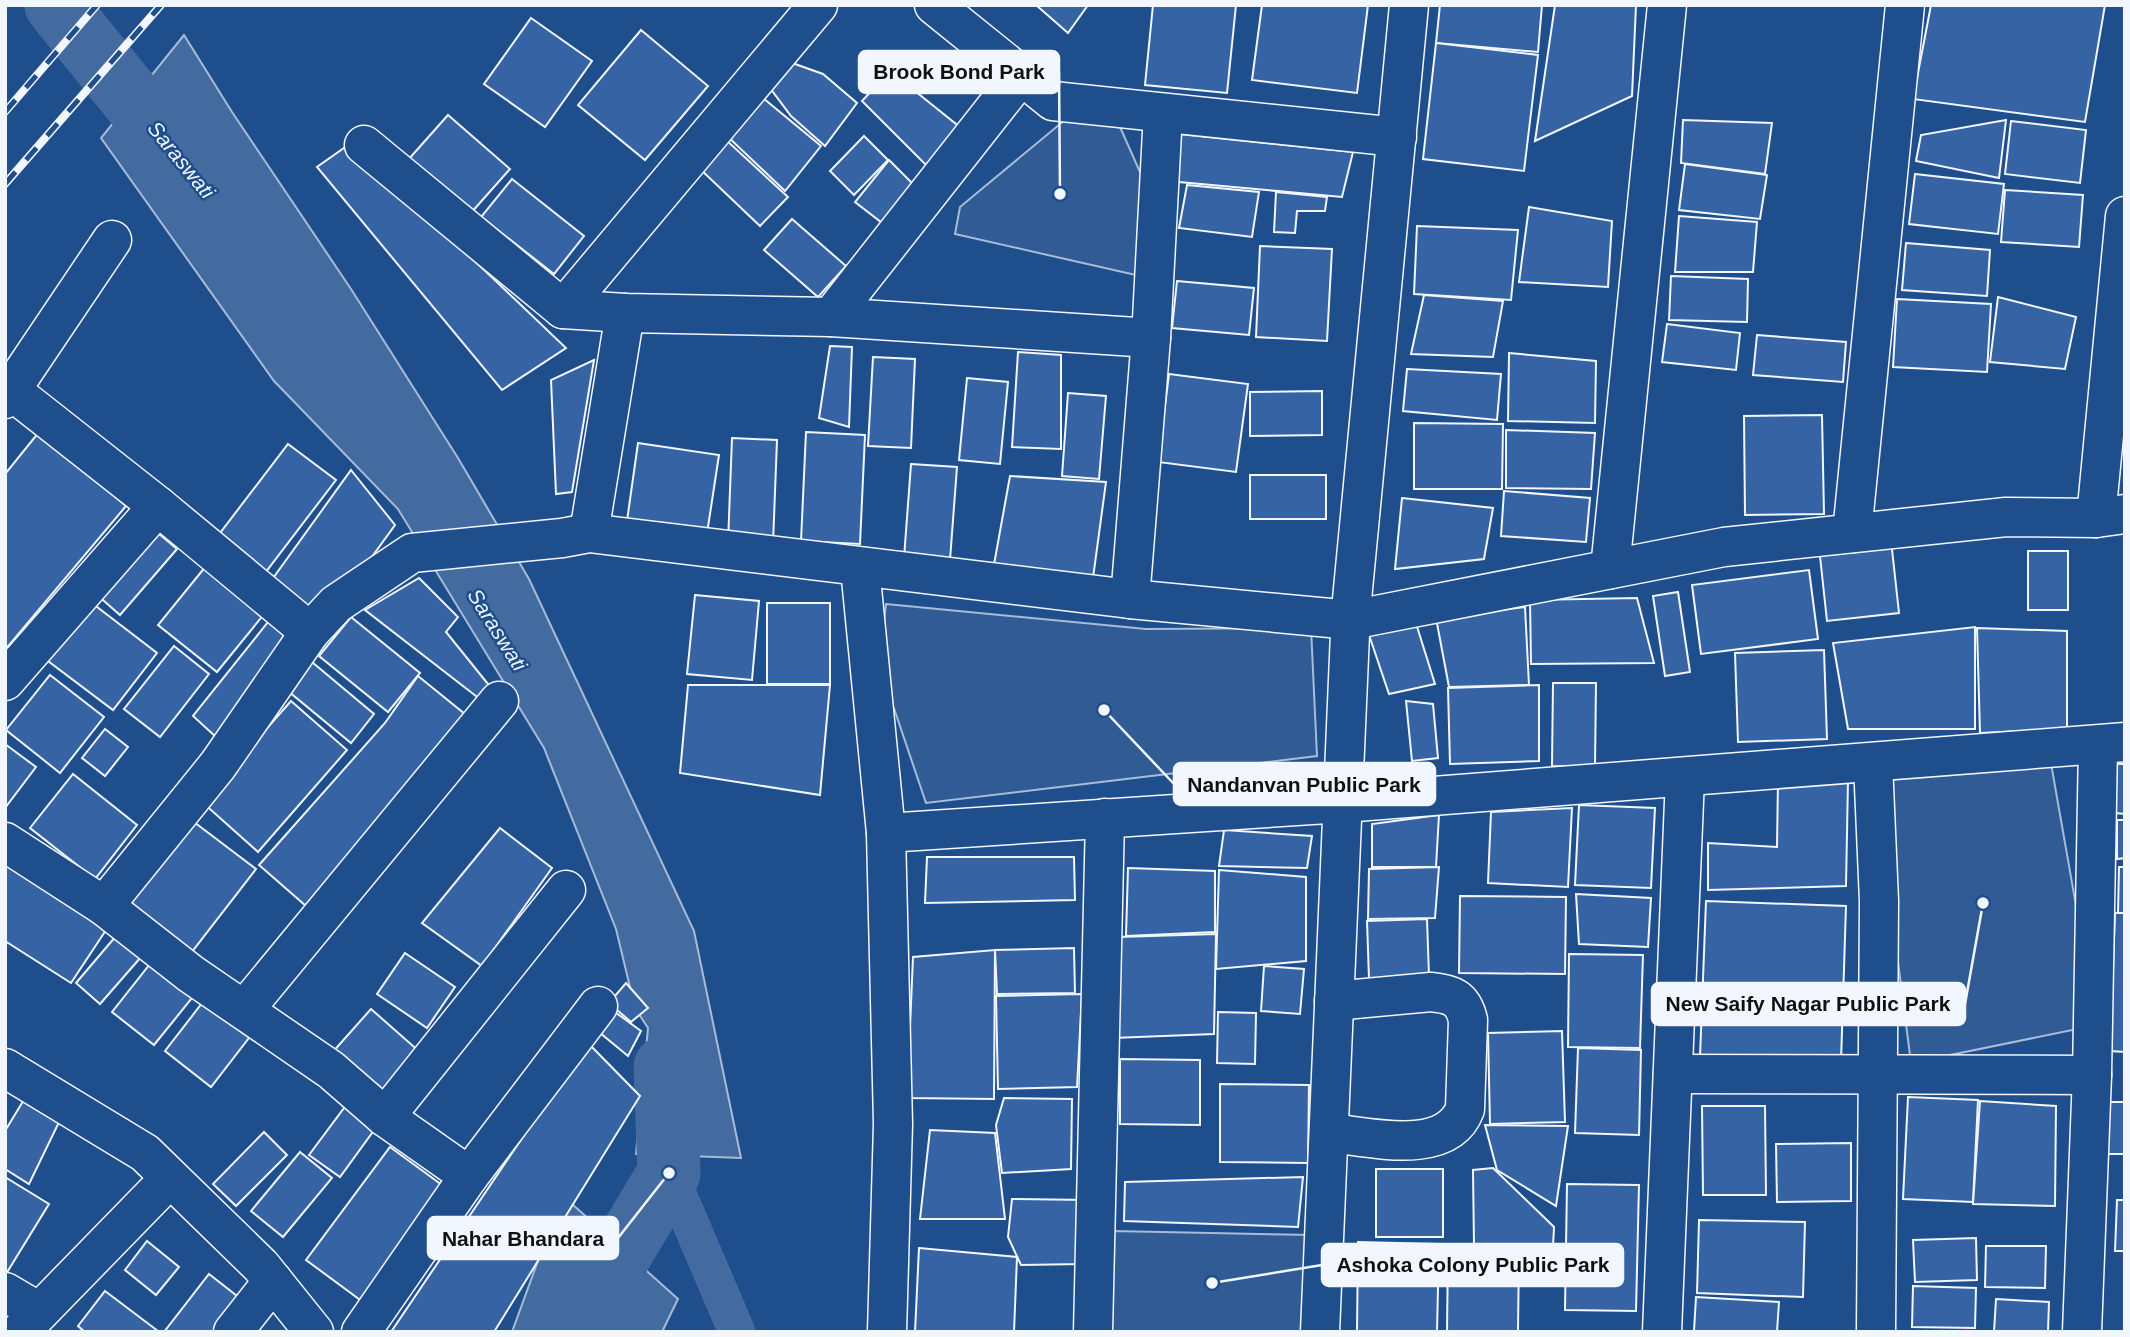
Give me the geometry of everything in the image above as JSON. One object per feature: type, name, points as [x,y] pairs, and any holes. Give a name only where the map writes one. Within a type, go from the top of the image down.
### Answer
[{"type":"street","points":[[933,5],[1053,101],[1397,136]]},
{"type":"street","points":[[1321,1332],[1351,620],[1409,5]]},
{"type":"street","points":[[1610,569],[1667,5]]},
{"type":"street","points":[[1852,533],[1905,5]]},
{"type":"street","points":[[563,309],[810,8]]},
{"type":"street","points":[[831,317],[1022,74]]},
{"type":"street","points":[[1130,599],[1151,338],[1163,113]]},
{"type":"street","points":[[364,145],[563,309],[625,313],[831,317],[1151,338]]},
{"type":"street","points":[[104,906],[218,765],[310,632],[336,604],[412,553],[575,536],[1130,599],[1351,620],[1724,547],[2006,517],[2110,516],[2125,216]]},
{"type":"street","points":[[112,240],[8,395],[158,506],[310,632]]},
{"type":"street","points":[[575,536],[625,313]]},
{"type":"street","points":[[5,681],[158,506]]},
{"type":"street","points":[[860,568],[886,833],[893,1124],[887,1332]]},
{"type":"street","points":[[245,1009],[499,701]]},
{"type":"street","points":[[886,833],[1343,803],[2111,744],[2092,1075],[2082,1332]]},
{"type":"street","points":[[1873,763],[1879,901],[1876,1332]]},
{"type":"street","points":[[1662,1332],[1685,777]]},
{"type":"street","points":[[1093,1332],[1104,818]]},
{"type":"street","points":[[5,842],[104,906],[191,974],[331,1070],[385,1116],[468,1176]]},
{"type":"street","points":[[385,1116],[566,890]]},
{"type":"street","points":[[1330,1133],[1412,1141],[1431,1139],[1447,1133],[1460,1122],[1465,1109],[1468,1020],[1464,1006],[1457,997],[1446,993],[1334,1001]]},
{"type":"street","points":[[360,1332],[468,1176],[598,1006]]},
{"type":"street","points":[[5,1068],[145,1153],[261,1266],[314,1332]]},
{"type":"street","points":[[1673,1074],[2092,1075]]},
{"type":"street","points":[[5,1292],[29,1322],[170,1178]]},
{"type":"street","points":[[233,1332],[273,1281]]},
{"type":"shaded area","points":[[1112,109],[1144,181],[1149,278],[955,234],[960,207],[1077,110]]},
{"type":"shaded area","points":[[886,604],[1146,629],[1311,628],[1317,756],[926,803],[879,664]]},
{"type":"shaded area","points":[[2049,752],[2097,1025],[1911,1063],[1875,782]]},
{"type":"shaded area","points":[[1112,1231],[1313,1235],[1312,1332],[1110,1332]]},
{"type":"water","points":[[184,35],[232,112],[351,289],[458,458],[529,579],[694,931],[741,1158],[636,1154],[648,1028],[635,1008],[616,929],[544,748],[398,509],[274,381],[101,138]]},
{"type":"water","points":[[562,1195],[678,1299],[662,1332],[512,1332]]},
{"type":"building","points":[[1036,5],[1088,5],[1068,33]]},
{"type":"building","points":[[1153,5],[1236,5],[1227,93],[1145,85]]},
{"type":"building","points":[[1262,5],[1368,5],[1357,93],[1252,80]]},
{"type":"building","points":[[1440,5],[1542,5],[1538,52],[1436,43]]},
{"type":"building","points":[[1555,5],[1636,5],[1632,96],[1535,141]]},
{"type":"building","points":[[1931,5],[2105,5],[2085,122],[1913,99]]},
{"type":"building","points":[[531,18],[592,61],[545,127],[484,84]]},
{"type":"building","points":[[641,30],[708,86],[645,160],[578,105]]},
{"type":"building","points":[[1436,43],[1538,55],[1524,171],[1423,159]]},
{"type":"building","points":[[781,59],[823,74],[857,103],[825,146],[791,116],[764,80]]},
{"type":"building","points":[[890,71],[961,128],[931,170],[862,101]]},
{"type":"building","points":[[763,98],[821,146],[785,191],[726,135]]},
{"type":"building","points":[[448,115],[510,169],[470,214],[408,160]]},
{"type":"building","points":[[1683,120],[1772,123],[1765,174],[1681,163]]},
{"type":"building","points":[[2006,120],[1999,178],[1916,161],[1921,135]]},
{"type":"building","points":[[2011,121],[2086,130],[2080,183],[2005,174]]},
{"type":"building","points":[[1179,134],[1353,152],[1342,197],[1179,182]]},
{"type":"building","points":[[864,136],[888,160],[854,195],[830,171]]},
{"type":"building","points":[[725,139],[788,197],[760,226],[699,168]]},
{"type":"building","points":[[351,143],[566,348],[502,390],[317,167]]},
{"type":"building","points":[[889,160],[919,190],[890,229],[855,202]]},
{"type":"building","points":[[1685,164],[1767,175],[1760,219],[1679,210]]},
{"type":"building","points":[[1915,174],[2004,184],[1998,234],[1909,224]]},
{"type":"building","points":[[512,179],[584,236],[554,274],[481,217]]},
{"type":"building","points":[[1187,185],[1259,192],[1252,237],[1179,228]]},
{"type":"building","points":[[2005,190],[2083,195],[2079,247],[2001,242]]},
{"type":"building","points":[[1276,192],[1327,197],[1325,211],[1297,211],[1295,233],[1274,232]]},
{"type":"building","points":[[1529,207],[1612,221],[1608,287],[1519,282]]},
{"type":"building","points":[[1679,216],[1757,222],[1753,272],[1675,272]]},
{"type":"building","points":[[792,219],[846,266],[818,297],[764,250]]},
{"type":"building","points":[[1417,226],[1518,230],[1511,300],[1414,294]]},
{"type":"building","points":[[1906,243],[1990,250],[1987,296],[1902,290]]},
{"type":"building","points":[[1260,246],[1332,249],[1327,341],[1256,337]]},
{"type":"building","points":[[1671,276],[1748,279],[1747,322],[1669,320]]},
{"type":"building","points":[[1177,281],[1254,288],[1249,335],[1172,328]]},
{"type":"building","points":[[1424,295],[1503,301],[1493,357],[1411,354]]},
{"type":"building","points":[[1998,297],[2076,317],[2065,369],[1990,362]]},
{"type":"building","points":[[1897,299],[1991,304],[1987,372],[1893,367]]},
{"type":"building","points":[[1667,324],[1740,333],[1736,370],[1662,362]]},
{"type":"building","points":[[1757,335],[1846,342],[1843,382],[1753,375]]},
{"type":"building","points":[[830,346],[852,347],[849,427],[819,418]]},
{"type":"building","points":[[1018,352],[1061,355],[1061,449],[1012,447]]},
{"type":"building","points":[[1509,353],[1596,361],[1595,423],[1508,421]]},
{"type":"building","points":[[873,357],[915,359],[911,448],[868,446]]},
{"type":"building","points":[[594,360],[572,492],[556,494],[551,380]]},
{"type":"building","points":[[1407,369],[1501,374],[1497,420],[1403,411]]},
{"type":"building","points":[[1169,374],[1248,384],[1236,472],[1158,462]]},
{"type":"building","points":[[967,378],[1008,382],[1000,464],[959,460]]},
{"type":"building","points":[[1322,391],[1322,435],[1250,436],[1250,392]]},
{"type":"building","points":[[1068,393],[1106,396],[1099,479],[1062,476]]},
{"type":"building","points":[[1822,415],[1824,514],[1745,515],[1744,416]]},
{"type":"building","points":[[1414,423],[1503,424],[1502,489],[1414,489]]},
{"type":"building","points":[[1506,430],[1595,433],[1591,489],[1506,488]]},
{"type":"building","points":[[39,432],[126,506],[5,650],[5,474]]},
{"type":"building","points":[[806,432],[865,435],[860,544],[801,541]]},
{"type":"building","points":[[732,438],[777,440],[773,544],[728,543]]},
{"type":"building","points":[[638,443],[719,455],[706,540],[626,528]]},
{"type":"building","points":[[288,444],[336,480],[265,573],[217,537]]},
{"type":"building","points":[[911,464],[957,467],[950,560],[904,558]]},
{"type":"building","points":[[351,470],[395,525],[326,620],[271,581]]},
{"type":"building","points":[[1250,475],[1326,475],[1326,519],[1250,519]]},
{"type":"building","points":[[1010,476],[1106,482],[1093,578],[993,570]]},
{"type":"building","points":[[1504,491],[1590,498],[1586,542],[1501,536]]},
{"type":"building","points":[[1402,498],[1493,508],[1484,559],[1395,569]]},
{"type":"building","points":[[152,528],[177,549],[120,615],[96,594]]},
{"type":"building","points":[[1891,540],[1899,613],[1827,621],[1819,547]]},
{"type":"building","points":[[2028,551],[2068,551],[2068,610],[2028,610]]},
{"type":"building","points":[[206,566],[265,613],[217,672],[158,625]]},
{"type":"building","points":[[1809,570],[1818,639],[1701,654],[1692,585]]},
{"type":"building","points":[[419,578],[458,617],[446,632],[492,689],[481,700],[365,610]]},
{"type":"building","points":[[1678,592],[1690,672],[1665,676],[1653,596]]},
{"type":"building","points":[[695,595],[759,601],[752,680],[687,674]]},
{"type":"building","points":[[1637,598],[1654,663],[1531,664],[1530,600]]},
{"type":"building","points":[[88,600],[157,653],[113,710],[44,658]]},
{"type":"building","points":[[767,603],[830,603],[830,684],[767,684]]},
{"type":"building","points":[[1525,607],[1529,685],[1449,687],[1436,618]]},
{"type":"building","points":[[272,617],[299,640],[216,737],[193,716]]},
{"type":"building","points":[[351,617],[420,673],[388,712],[319,656]]},
{"type":"building","points":[[1414,617],[1435,684],[1389,694],[1368,632]]},
{"type":"building","points":[[1975,627],[1975,729],[1848,729],[1833,643]]},
{"type":"building","points":[[1977,628],[2067,631],[2067,729],[1980,733]]},
{"type":"building","points":[[174,646],[209,674],[160,737],[124,709]]},
{"type":"building","points":[[1824,650],[1827,739],[1738,742],[1735,653]]},
{"type":"building","points":[[306,657],[374,714],[351,743],[282,686]]},
{"type":"building","points":[[50,675],[104,717],[60,773],[6,730]]},
{"type":"building","points":[[418,676],[471,719],[314,913],[259,865],[385,723]]},
{"type":"building","points":[[1553,683],[1596,683],[1595,767],[1552,766]]},
{"type":"building","points":[[688,685],[830,685],[820,795],[680,773]]},
{"type":"building","points":[[1539,685],[1539,761],[1450,764],[1448,688]]},
{"type":"building","points":[[291,701],[347,750],[258,852],[202,802]]},
{"type":"building","points":[[1406,701],[1433,704],[1438,758],[1412,761]]},
{"type":"building","points":[[105,729],[128,747],[105,776],[82,758]]},
{"type":"building","points":[[5,744],[36,767],[5,808]]},
{"type":"building","points":[[2117,764],[2125,764],[2125,814],[2115,813]]},
{"type":"building","points":[[73,774],[137,825],[95,879],[30,828]]},
{"type":"building","points":[[1778,779],[1848,780],[1846,886],[1708,890],[1708,843],[1777,847]]},
{"type":"building","points":[[1579,805],[1655,808],[1651,888],[1575,885]]},
{"type":"building","points":[[1572,808],[1568,887],[1488,883],[1491,812]]},
{"type":"building","points":[[1439,815],[1436,867],[1372,867],[1372,824]]},
{"type":"building","points":[[190,819],[256,869],[191,953],[126,904]]},
{"type":"building","points":[[2117,820],[2125,820],[2125,858],[2117,859]]},
{"type":"building","points":[[500,828],[552,868],[482,966],[422,923]]},
{"type":"building","points":[[1224,830],[1312,836],[1307,868],[1219,866]]},
{"type":"building","points":[[927,857],[1074,857],[1075,900],[925,903]]},
{"type":"building","points":[[5,864],[106,930],[71,983],[5,941]]},
{"type":"building","points":[[1439,867],[1435,918],[1368,919],[1369,869]]},
{"type":"building","points":[[2119,867],[2125,867],[2125,913],[2118,913]]},
{"type":"building","points":[[1128,868],[1215,871],[1215,932],[1126,936]]},
{"type":"building","points":[[1219,870],[1306,877],[1306,961],[1216,969]]},
{"type":"building","points":[[1576,894],[1651,898],[1648,947],[1579,944]]},
{"type":"building","points":[[1460,896],[1566,897],[1565,974],[1459,973]]},
{"type":"building","points":[[1706,901],[1846,906],[1841,1062],[1700,1057]]},
{"type":"building","points":[[2115,913],[2125,913],[2125,1052],[2110,1051]]},
{"type":"building","points":[[1427,919],[1429,976],[1369,979],[1367,921]]},
{"type":"building","points":[[1216,934],[1214,1034],[1113,1038],[1118,937]]},
{"type":"building","points":[[116,936],[141,957],[100,1004],[76,983]]},
{"type":"building","points":[[1074,948],[1075,993],[997,994],[995,950]]},
{"type":"building","points":[[995,950],[994,1099],[907,1098],[913,957]]},
{"type":"building","points":[[405,953],[455,987],[427,1028],[377,994]]},
{"type":"building","points":[[1569,954],[1643,955],[1640,1048],[1568,1047]]},
{"type":"building","points":[[154,959],[196,993],[154,1045],[112,1012]]},
{"type":"building","points":[[1264,966],[1304,969],[1300,1014],[1261,1011]]},
{"type":"building","points":[[626,983],[648,1008],[631,1022],[609,1003]]},
{"type":"building","points":[[1082,994],[1077,1087],[998,1089],[996,996]]},
{"type":"building","points":[[206,998],[252,1034],[211,1087],[165,1051]]},
{"type":"building","points":[[604,1004],[641,1031],[628,1056],[588,1023]]},
{"type":"building","points":[[371,1009],[421,1053],[381,1098],[331,1054]]},
{"type":"building","points":[[1218,1012],[1256,1013],[1255,1064],[1217,1063]]},
{"type":"building","points":[[1562,1031],[1565,1122],[1490,1124],[1488,1033]]},
{"type":"building","points":[[587,1042],[640,1096],[494,1332],[391,1332]]},
{"type":"building","points":[[1578,1048],[1641,1050],[1639,1135],[1575,1133]]},
{"type":"building","points":[[1120,1059],[1200,1060],[1200,1125],[1120,1124]]},
{"type":"building","points":[[1220,1084],[1309,1085],[1308,1163],[1220,1162]]},
{"type":"building","points":[[28,1093],[63,1114],[29,1184],[5,1169],[5,1131]]},
{"type":"building","points":[[1908,1097],[1978,1100],[1973,1202],[1903,1199]]},
{"type":"building","points":[[1004,1098],[1072,1099],[1071,1169],[1002,1173],[996,1125]]},
{"type":"building","points":[[350,1100],[380,1122],[340,1177],[309,1155]]},
{"type":"building","points":[[1980,1101],[2056,1106],[2055,1206],[1973,1204]]},
{"type":"building","points":[[2105,1102],[2125,1102],[2125,1154],[2105,1154]]},
{"type":"building","points":[[1702,1106],[1765,1106],[1766,1195],[1703,1195]]},
{"type":"building","points":[[1485,1125],[1568,1126],[1556,1206],[1497,1170]]},
{"type":"building","points":[[930,1130],[995,1133],[1005,1219],[920,1219]]},
{"type":"building","points":[[264,1132],[287,1155],[236,1206],[213,1184]]},
{"type":"building","points":[[1851,1143],[1851,1201],[1777,1202],[1776,1144]]},
{"type":"building","points":[[390,1147],[446,1188],[363,1302],[306,1260]]},
{"type":"building","points":[[300,1152],[332,1178],[283,1237],[251,1211]]},
{"type":"building","points":[[1493,1168],[1554,1227],[1553,1247],[1474,1245],[1473,1170]]},
{"type":"building","points":[[1376,1169],[1443,1169],[1443,1237],[1376,1237]]},
{"type":"building","points":[[5,1177],[49,1204],[6,1274],[5,1274]]},
{"type":"building","points":[[1303,1177],[1298,1227],[1124,1221],[1125,1182]]},
{"type":"building","points":[[1567,1184],[1639,1185],[1636,1311],[1565,1310]]},
{"type":"building","points":[[1012,1199],[1089,1200],[1083,1264],[1021,1265],[1008,1237]]},
{"type":"building","points":[[2117,1200],[2125,1200],[2125,1251],[2115,1251]]},
{"type":"building","points":[[1699,1220],[1805,1222],[1803,1297],[1697,1293]]},
{"type":"building","points":[[1976,1238],[1977,1280],[1915,1282],[1913,1240]]},
{"type":"building","points":[[147,1241],[179,1267],[156,1295],[125,1270]]},
{"type":"building","points":[[1358,1242],[1439,1244],[1437,1332],[1357,1332]]},
{"type":"building","points":[[1986,1246],[2046,1246],[2045,1288],[1985,1287]]},
{"type":"building","points":[[919,1248],[1017,1257],[1014,1332],[915,1332]]},
{"type":"building","points":[[1448,1249],[1519,1249],[1518,1332],[1447,1332]]},
{"type":"building","points":[[209,1274],[246,1303],[224,1332],[164,1332]]},
{"type":"building","points":[[1913,1286],[1976,1288],[1975,1328],[1912,1327]]},
{"type":"building","points":[[105,1291],[158,1331],[85,1332],[78,1326]]},
{"type":"building","points":[[1696,1297],[1779,1302],[1777,1332],[1694,1331]]},
{"type":"building","points":[[1996,1299],[2049,1302],[2048,1332],[1994,1332]]},
{"type":"waterway","name":"Saraswati","points":[[56,5],[186,166]]},
{"type":"waterway","name":"Saraswati","points":[[574,1332],[669,1173],[665,1067]]},
{"type":"waterway","points":[[669,1173],[737,1332]]},
{"type":"railway","points":[[5,112],[97,5]]},
{"type":"railway","points":[[5,184],[161,5]]},
{"type":"place","name":"Brook Bond Park","points":[[1060,194]]},
{"type":"place","name":"Nandanvan Public Park","points":[[1104,710]]},
{"type":"place","name":"New Saify Nagar Public Park","points":[[1983,903]]},
{"type":"place","name":"Nahar Bhandara","points":[[669,1173]]},
{"type":"place","name":"Ashoka Colony Public Park","points":[[1212,1283]]}]
